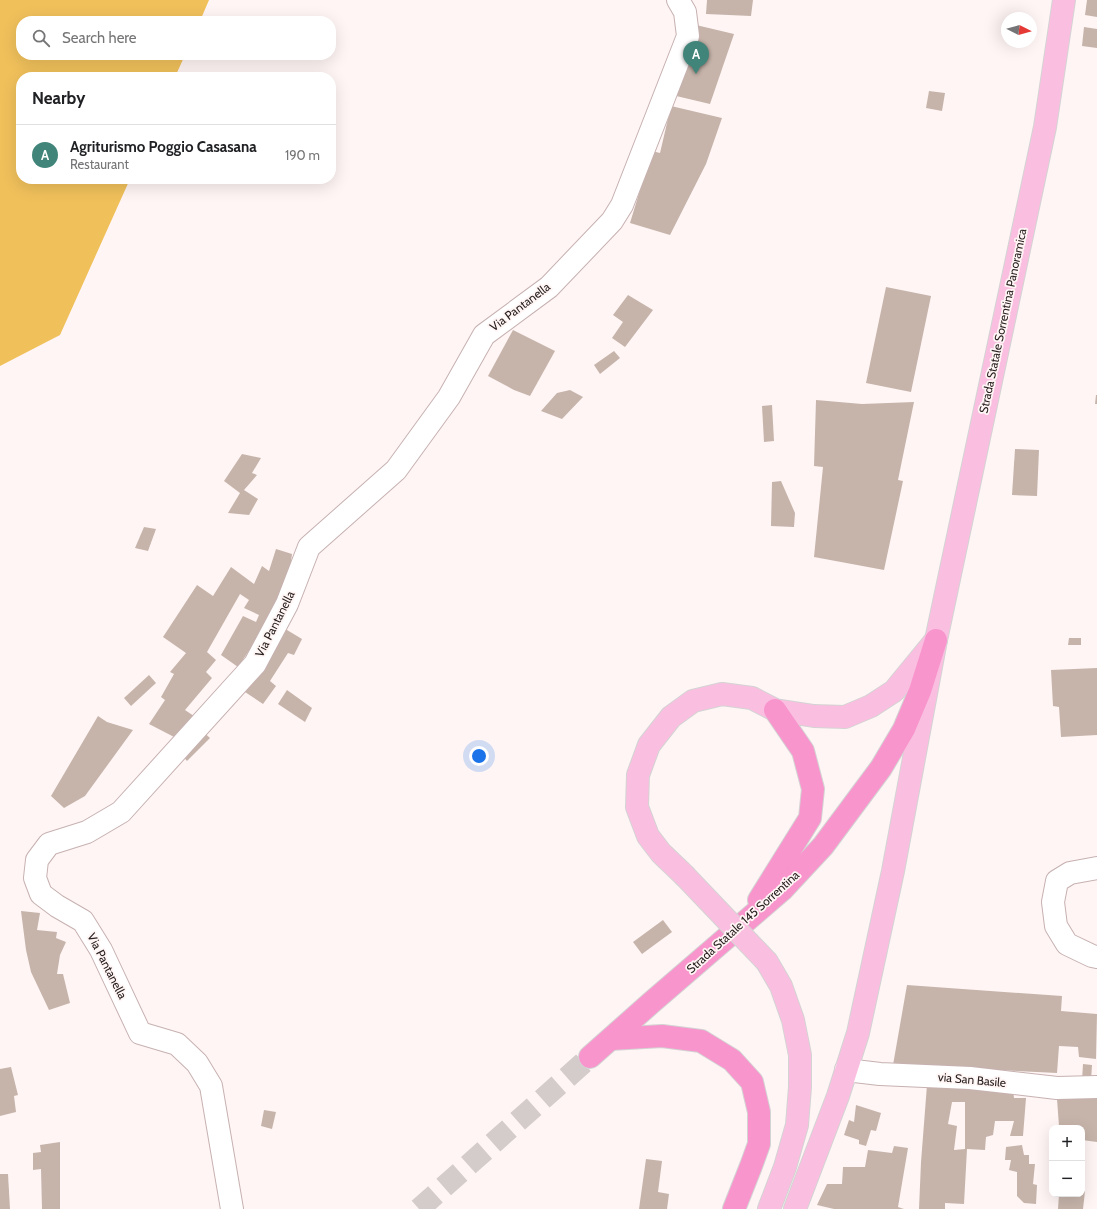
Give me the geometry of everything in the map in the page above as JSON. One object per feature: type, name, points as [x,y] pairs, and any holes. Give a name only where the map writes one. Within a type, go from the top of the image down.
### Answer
[{"type":"highway","name":"Strada Statale 145 Sorrentina","points":[[590,1057],[782,890],[823,846],[881,768],[904,729],[920,691],[936,640]]},
{"type":"highway","points":[[747,920],[810,818],[813,789],[803,751],[775,710]]},
{"type":"highway","points":[[610,1039],[662,1036],[701,1042],[732,1060],[752,1082],[760,1112],[759,1144],[734,1209]]},
{"type":"main road","name":"Strada Statale Sorrentina Panoramica","points":[[796,1209],[838,1096],[858,1033],[891,879],[936,640],[1045,127],[1064,0]]},
{"type":"main road","points":[[769,1209],[785,1167],[797,1125],[800,1087],[800,1055],[793,1020],[781,986],[767,962],[661,853],[648,836],[637,807],[638,775],[650,745],[672,717],[694,701],[722,694],[752,698],[775,710],[814,716],[846,717],[871,706],[894,690],[936,640]]},
{"type":"street","name":"Via Pantanella","points":[[232,1209],[211,1086],[197,1063],[177,1044],[140,1033],[101,950],[83,921],[57,906],[41,894],[35,878],[37,860],[49,844],[87,832],[120,812],[255,664],[287,604],[309,547],[396,470],[449,397],[484,335],[549,287],[612,221],[622,205],[688,36],[685,12],[678,0]]},
{"type":"street","points":[[1097,868],[1070,873],[1057,881],[1053,902],[1056,926],[1068,944],[1097,957]]},
{"type":"street","name":"via San Basile","points":[[846,1070],[880,1074],[970,1078],[1057,1088],[1097,1087]]},
{"type":"shaded area","points":[[0,0],[209,0],[202,16],[16,16],[16,60],[183,60],[177,72],[16,72],[16,184],[128,184],[60,335],[0,366]]},
{"type":"building","points":[[707,0],[753,0],[751,16],[706,14]]},
{"type":"building","points":[[1087,0],[1097,0],[1097,17],[1085,15]]},
{"type":"building","points":[[696,25],[734,34],[710,104],[672,95]]},
{"type":"building","points":[[1084,27],[1097,29],[1097,48],[1082,46]]},
{"type":"building","points":[[929,91],[945,93],[942,111],[926,108]]},
{"type":"building","points":[[671,106],[722,118],[706,164],[670,235],[630,223],[652,151],[660,153]]},
{"type":"building","points":[[886,287],[931,296],[911,392],[866,383]]},
{"type":"building","points":[[628,295],[653,310],[625,347],[612,338],[623,322],[613,315]]},
{"type":"building","points":[[513,330],[555,351],[530,396],[514,390],[488,376]]},
{"type":"building","points":[[614,351],[620,358],[600,374],[594,365]]},
{"type":"building","points":[[570,390],[583,397],[562,419],[541,411],[557,393]]},
{"type":"building","points":[[1096,395],[1097,404],[1095,404]]},
{"type":"building","points":[[816,400],[862,404],[914,402],[898,480],[903,481],[884,570],[814,557],[823,467],[814,466]]},
{"type":"building","points":[[772,405],[774,441],[764,442],[762,406]]},
{"type":"building","points":[[1015,449],[1039,450],[1037,496],[1012,495]]},
{"type":"building","points":[[242,454],[261,458],[252,473],[257,475],[244,490],[258,499],[249,515],[228,513],[240,493],[224,481]]},
{"type":"building","points":[[781,481],[795,513],[794,527],[771,526],[772,482]]},
{"type":"building","points":[[144,527],[156,529],[148,551],[135,548]]},
{"type":"building","points":[[276,549],[292,554],[289,578],[265,627],[238,667],[221,655],[243,616],[256,622],[259,615],[244,608],[249,600],[240,594],[207,652],[216,660],[206,672],[212,678],[185,710],[194,716],[178,739],[149,724],[165,700],[161,697],[174,674],[170,672],[186,653],[163,637],[197,585],[213,596],[231,567],[254,584],[262,566],[269,571]]},
{"type":"building","points":[[282,627],[302,639],[294,655],[288,653],[270,681],[276,686],[263,704],[245,692]]},
{"type":"building","points":[[1069,638],[1081,638],[1081,645],[1068,645]]},
{"type":"building","points":[[1097,668],[1097,735],[1061,737],[1059,707],[1053,706],[1051,670]]},
{"type":"building","points":[[149,675],[156,683],[131,706],[124,698]]},
{"type":"building","points":[[287,690],[312,708],[305,722],[278,704]]},
{"type":"building","points":[[98,716],[107,722],[133,730],[85,796],[64,808],[51,796]]},
{"type":"building","points":[[200,729],[210,738],[187,761],[179,752]]},
{"type":"building","points":[[21,911],[40,913],[37,930],[57,932],[56,938],[66,942],[60,955],[57,974],[63,974],[70,1003],[49,1010],[31,972],[26,950]]},
{"type":"building","points":[[663,920],[672,932],[642,954],[633,942]]},
{"type":"building","points":[[907,985],[1062,996],[1061,1011],[1097,1014],[1096,1059],[1079,1057],[1078,1047],[1059,1046],[1057,1073],[893,1065]]},
{"type":"building","points":[[1083,1064],[1092,1065],[1091,1081],[1082,1080]]},
{"type":"building","points":[[11,1067],[18,1095],[14,1096],[16,1112],[0,1116],[0,1069]]},
{"type":"building","points":[[927,1085],[1013,1090],[1014,1098],[1026,1098],[1023,1136],[1010,1136],[1014,1121],[995,1121],[993,1135],[986,1137],[985,1150],[967,1149],[964,1204],[945,1203],[945,1209],[919,1209]],"holes":[[[952,1102],[965,1102],[965,1149],[954,1150],[957,1126],[948,1124]]]},
{"type":"building","points":[[1097,1097],[1097,1142],[1085,1140],[1085,1125],[1059,1125],[1057,1099]]},
{"type":"building","points":[[856,1105],[881,1113],[876,1131],[871,1130],[866,1146],[859,1144],[859,1140],[844,1135],[849,1120],[854,1122]]},
{"type":"building","points":[[264,1110],[276,1112],[272,1129],[261,1126]]},
{"type":"building","points":[[60,1142],[60,1209],[42,1209],[41,1169],[33,1170],[33,1153],[41,1152],[40,1145]]},
{"type":"building","points":[[1022,1145],[1024,1155],[1029,1155],[1029,1164],[1035,1164],[1033,1184],[1037,1185],[1036,1204],[1024,1203],[1017,1196],[1017,1172],[1009,1170],[1011,1160],[1005,1160],[1006,1147]]},
{"type":"building","points":[[894,1146],[908,1148],[898,1207],[904,1209],[834,1209],[817,1205],[827,1184],[842,1184],[843,1167],[865,1167],[868,1150],[892,1153]]},
{"type":"building","points":[[646,1159],[662,1161],[658,1192],[669,1194],[667,1209],[639,1209]]},
{"type":"building","points":[[0,1174],[8,1174],[10,1209],[0,1209]]},
{"type":"building","points":[[1059,1197],[1084,1197],[1083,1209],[1058,1209]]},
{"type":"tunnel","points":[[419,1209],[590,1057]]},
{"type":"place","name":"Agriturismo Poggio Casasana","points":[[696,74]]}]
